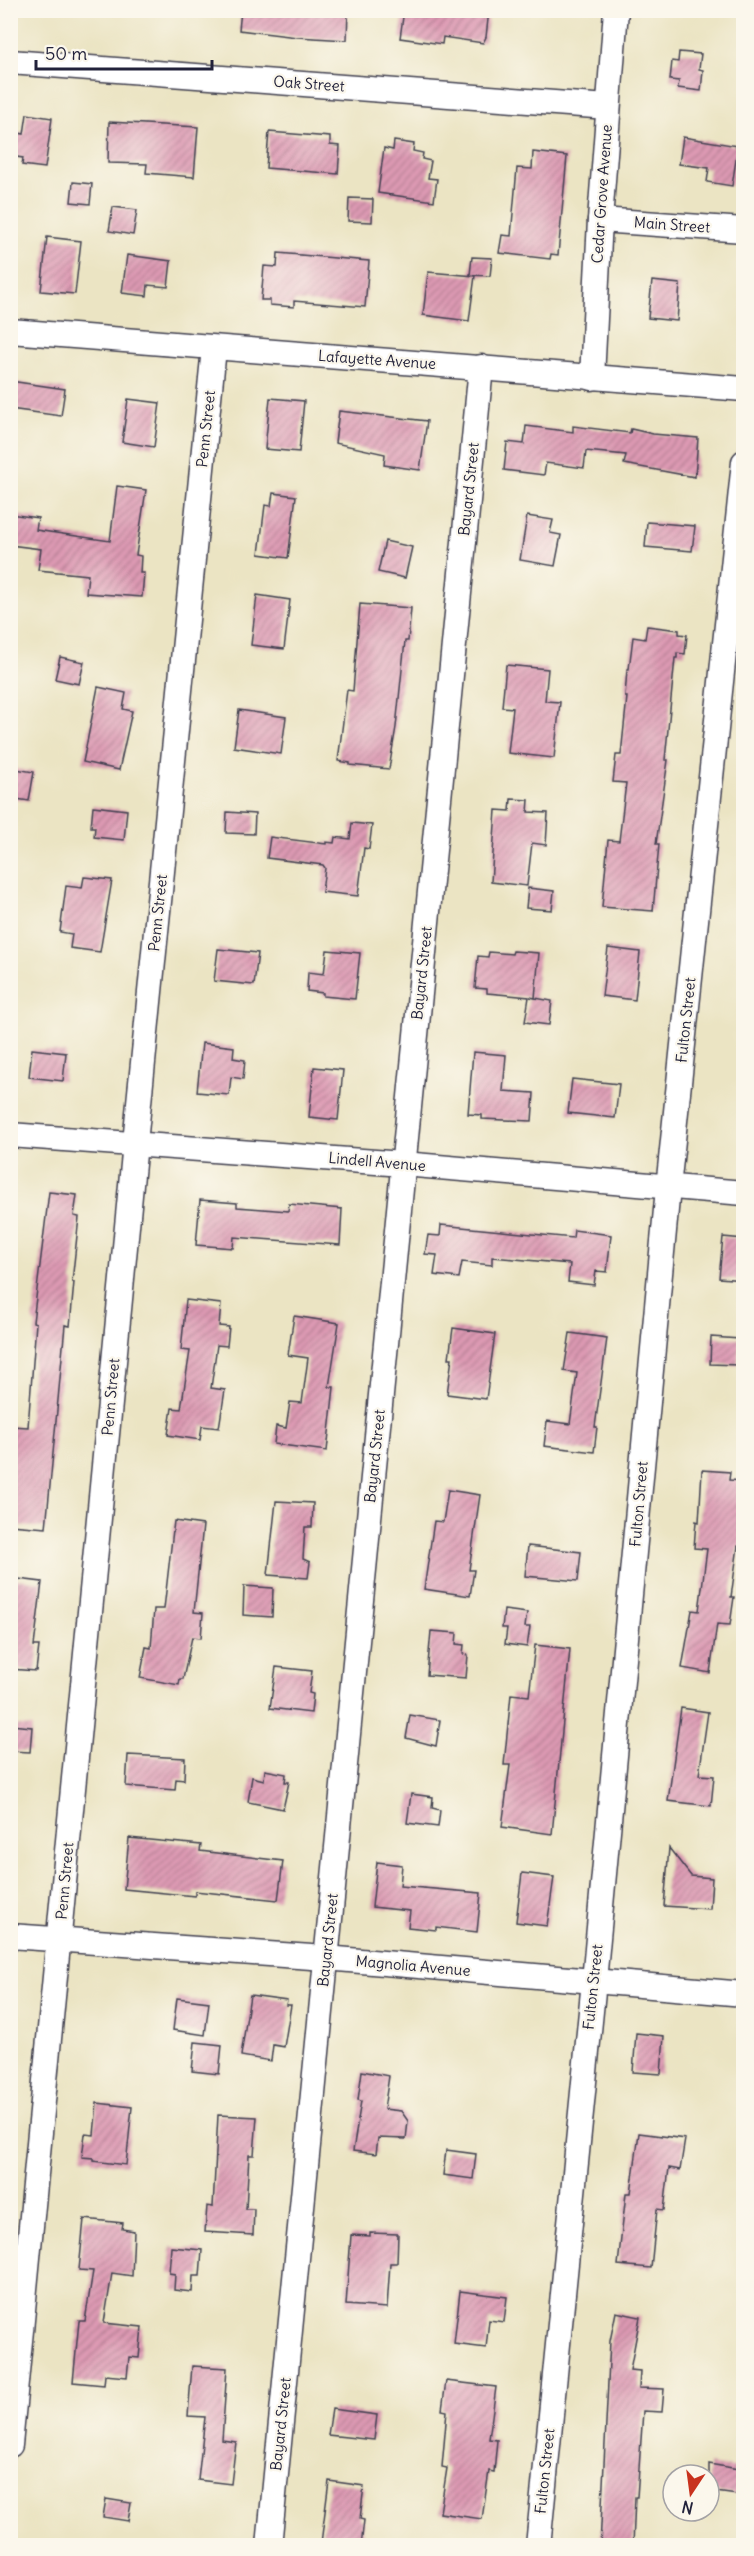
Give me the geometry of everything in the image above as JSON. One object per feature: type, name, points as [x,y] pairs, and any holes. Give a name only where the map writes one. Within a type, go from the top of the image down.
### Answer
[{"type":"street","name":"Cedar Grove Avenue","points":[[592,378],[600,220],[616,10]]},
{"type":"street","name":"Oak Street","points":[[10,62],[608,107]]},
{"type":"street","name":"Main Street","points":[[600,220],[744,230]]},
{"type":"street","name":"Lafayette Avenue","points":[[10,331],[744,389]]},
{"type":"street","name":"Penn Street","points":[[10,2445],[214,348]]},
{"type":"street","name":"Bayard Street","points":[[269,2546],[481,367]]},
{"type":"street","name":"Fulton Street","points":[[538,2546],[594,1981],[668,1188],[744,462]]},
{"type":"street","name":"Lindell Avenue","points":[[10,1135],[403,1164],[744,1193]]},
{"type":"street","name":"Magnolia Avenue","points":[[10,1936],[326,1958],[744,1994]]},
{"type":"building","points":[[241,10],[348,10],[347,40],[239,30]]},
{"type":"building","points":[[404,10],[489,10],[486,37],[483,43],[443,37],[442,44],[400,38]]},
{"type":"building","points":[[679,52],[701,54],[699,69],[703,70],[701,91],[678,88],[679,81],[670,80],[672,61],[678,62]]},
{"type":"building","points":[[27,114],[52,118],[45,168],[22,165],[23,158],[10,156],[13,132],[24,134]]},
{"type":"building","points":[[109,122],[198,127],[194,177],[146,173],[147,164],[108,163]]},
{"type":"building","points":[[269,132],[330,137],[330,145],[340,146],[338,174],[266,168]]},
{"type":"building","points":[[683,137],[738,146],[732,186],[707,182],[709,168],[679,164]]},
{"type":"building","points":[[394,141],[414,144],[413,151],[423,153],[422,159],[431,161],[428,178],[437,179],[434,201],[378,193],[384,148],[393,150]]},
{"type":"building","points":[[533,152],[567,156],[558,255],[551,254],[550,259],[499,253],[502,235],[511,236],[517,168],[532,169]]},
{"type":"building","points":[[73,182],[92,184],[90,204],[71,202]]},
{"type":"building","points":[[349,198],[373,199],[372,222],[348,221]]},
{"type":"building","points":[[113,207],[137,210],[133,235],[109,231]]},
{"type":"building","points":[[47,237],[81,241],[75,294],[41,291]]},
{"type":"building","points":[[278,253],[369,261],[365,307],[294,301],[294,307],[270,305],[270,300],[261,300],[264,266],[277,267]]},
{"type":"building","points":[[127,255],[171,261],[168,287],[148,285],[147,296],[122,293]]},
{"type":"building","points":[[472,257],[492,258],[490,276],[470,275]]},
{"type":"building","points":[[428,272],[475,276],[469,321],[423,315]]},
{"type":"building","points":[[652,281],[680,284],[677,321],[648,318]]},
{"type":"building","points":[[10,381],[65,389],[61,416],[10,409]]},
{"type":"building","points":[[270,398],[304,401],[299,452],[265,449]]},
{"type":"building","points":[[128,399],[160,403],[154,447],[122,442]]},
{"type":"building","points":[[339,411],[427,421],[420,470],[384,465],[385,454],[335,443]]},
{"type":"building","points":[[526,426],[573,432],[573,426],[630,433],[631,429],[653,434],[698,438],[695,477],[624,464],[626,455],[586,451],[584,468],[546,463],[544,475],[504,470],[507,442],[524,444]]},
{"type":"building","points":[[117,486],[146,490],[136,555],[141,556],[140,573],[144,573],[142,597],[86,593],[88,575],[38,570],[41,549],[10,545],[10,514],[38,518],[36,530],[110,541]]},
{"type":"building","points":[[273,493],[296,496],[288,558],[259,554],[265,505],[271,506]]},
{"type":"building","points":[[527,516],[553,520],[550,533],[561,535],[555,566],[520,560]]},
{"type":"building","points":[[647,522],[695,526],[692,551],[645,547]]},
{"type":"building","points":[[385,541],[412,547],[405,578],[378,572]]},
{"type":"building","points":[[257,595],[290,600],[284,649],[251,645]]},
{"type":"building","points":[[360,604],[411,608],[389,769],[350,765],[350,763],[338,761],[347,690],[353,691]]},
{"type":"building","points":[[647,626],[679,630],[679,634],[687,635],[685,654],[677,653],[677,658],[675,658],[665,760],[668,760],[656,844],[659,844],[653,911],[602,907],[608,840],[619,841],[626,783],[613,782],[616,755],[621,755],[627,697],[625,697],[627,669],[629,669],[633,637],[645,639]]},
{"type":"building","points":[[60,657],[84,662],[79,684],[55,679]]},
{"type":"building","points":[[506,665],[548,669],[545,701],[560,702],[554,758],[508,753],[513,708],[502,707]]},
{"type":"building","points":[[98,687],[126,693],[123,709],[132,711],[119,770],[83,762]]},
{"type":"building","points":[[239,710],[286,717],[281,754],[234,747]]},
{"type":"building","points":[[10,768],[34,772],[29,801],[10,798]]},
{"type":"building","points":[[511,799],[529,800],[528,812],[548,813],[546,845],[532,843],[527,886],[491,882],[496,810],[510,811]]},
{"type":"building","points":[[93,806],[127,810],[124,840],[94,837],[95,827],[91,827]]},
{"type":"building","points":[[227,812],[255,814],[254,834],[226,833]]},
{"type":"building","points":[[352,823],[372,825],[369,849],[364,848],[358,896],[322,892],[325,868],[323,865],[267,858],[270,837],[334,843],[335,837],[350,839]]},
{"type":"building","points":[[84,877],[112,880],[100,952],[70,948],[72,934],[60,932],[66,886],[82,888]]},
{"type":"building","points":[[528,888],[554,891],[552,910],[526,908]]},
{"type":"building","points":[[608,948],[640,952],[635,1000],[602,996]]},
{"type":"building","points":[[218,949],[258,953],[254,985],[214,981]]},
{"type":"building","points":[[327,950],[360,953],[355,999],[323,996],[323,993],[307,991],[308,972],[324,974]]},
{"type":"building","points":[[513,951],[539,953],[535,998],[552,1001],[549,1025],[525,1022],[529,997],[487,993],[487,989],[475,988],[478,956],[488,957],[489,952],[512,954]]},
{"type":"building","points":[[202,1043],[234,1047],[233,1058],[245,1060],[243,1079],[231,1077],[229,1095],[197,1092]]},
{"type":"building","points":[[32,1049],[66,1053],[63,1081],[29,1077]]},
{"type":"building","points":[[473,1052],[506,1055],[503,1091],[534,1093],[532,1121],[482,1119],[482,1115],[468,1114]]},
{"type":"building","points":[[314,1067],[343,1070],[338,1120],[309,1117]]},
{"type":"building","points":[[572,1079],[619,1084],[615,1118],[568,1113]]},
{"type":"building","points":[[49,1192],[77,1195],[74,1216],[79,1217],[70,1326],[65,1325],[46,1528],[10,1525],[10,1426],[28,1427],[36,1323],[33,1322]]},
{"type":"building","points":[[200,1200],[237,1203],[237,1207],[288,1211],[289,1204],[342,1209],[340,1245],[234,1237],[233,1248],[196,1245]]},
{"type":"building","points":[[441,1225],[573,1238],[574,1230],[611,1235],[607,1272],[596,1271],[594,1285],[568,1282],[570,1264],[492,1257],[492,1265],[462,1262],[459,1278],[434,1275],[437,1255],[425,1254],[428,1235],[440,1236]]},
{"type":"building","points":[[723,1237],[744,1239],[744,1280],[719,1278]]},
{"type":"building","points":[[186,1300],[221,1304],[219,1326],[229,1327],[227,1346],[217,1345],[211,1388],[225,1390],[219,1428],[202,1426],[200,1440],[168,1435],[172,1408],[181,1409],[190,1351],[181,1350]]},
{"type":"building","points":[[294,1316],[339,1323],[329,1387],[334,1387],[327,1451],[274,1444],[276,1426],[286,1428],[290,1402],[302,1403],[308,1358],[288,1355]]},
{"type":"building","points":[[453,1328],[495,1334],[486,1399],[447,1394]]},
{"type":"building","points":[[570,1333],[607,1338],[595,1427],[597,1427],[594,1452],[544,1446],[547,1421],[570,1424],[577,1373],[564,1371]]},
{"type":"building","points":[[711,1337],[740,1339],[738,1365],[710,1364]]},
{"type":"building","points":[[702,1470],[730,1472],[729,1480],[744,1481],[744,1547],[738,1546],[731,1597],[734,1597],[730,1625],[717,1624],[710,1673],[682,1668],[692,1610],[699,1611],[707,1549],[694,1548],[696,1521],[699,1522]]},
{"type":"building","points":[[448,1490],[480,1495],[469,1570],[474,1570],[470,1596],[424,1589],[434,1521],[443,1522]]},
{"type":"building","points":[[276,1501],[313,1503],[312,1527],[305,1527],[303,1559],[310,1562],[308,1578],[268,1575]]},
{"type":"building","points":[[174,1521],[203,1525],[194,1612],[203,1613],[201,1638],[192,1637],[183,1679],[180,1679],[179,1685],[140,1678],[146,1647],[151,1648],[154,1609],[164,1609]]},
{"type":"building","points":[[528,1546],[581,1552],[578,1581],[525,1576]]},
{"type":"building","points":[[10,1578],[42,1582],[34,1646],[39,1646],[36,1671],[10,1669]]},
{"type":"building","points":[[244,1586],[273,1588],[272,1617],[243,1615]]},
{"type":"building","points":[[504,1610],[527,1613],[525,1627],[530,1627],[527,1647],[505,1644],[507,1628],[502,1628]]},
{"type":"building","points":[[431,1631],[457,1633],[456,1644],[464,1645],[463,1654],[468,1655],[466,1678],[427,1675]]},
{"type":"building","points":[[535,1645],[570,1649],[552,1834],[502,1827],[510,1765],[504,1765],[511,1694],[529,1696]]},
{"type":"building","points":[[276,1667],[312,1671],[309,1693],[313,1694],[311,1713],[270,1708]]},
{"type":"building","points":[[681,1708],[708,1712],[699,1775],[714,1776],[711,1806],[668,1801]]},
{"type":"building","points":[[410,1715],[440,1720],[436,1746],[406,1738]]},
{"type":"building","points":[[10,1725],[32,1727],[30,1752],[10,1751]]},
{"type":"building","points":[[128,1755],[185,1758],[184,1780],[176,1779],[175,1790],[126,1786]]},
{"type":"building","points":[[265,1770],[286,1774],[285,1782],[289,1782],[283,1809],[248,1802],[252,1777],[264,1780]]},
{"type":"building","points":[[411,1794],[433,1797],[432,1808],[440,1810],[438,1827],[407,1823]]},
{"type":"building","points":[[129,1838],[201,1845],[200,1851],[283,1861],[278,1900],[195,1891],[195,1896],[124,1889]]},
{"type":"building","points":[[669,1848],[691,1876],[712,1878],[710,1909],[664,1906]]},
{"type":"building","points":[[377,1862],[402,1865],[400,1886],[481,1893],[477,1932],[436,1927],[436,1930],[408,1927],[410,1911],[372,1907]]},
{"type":"building","points":[[522,1873],[554,1877],[547,1926],[516,1922]]},
{"type":"building","points":[[250,1995],[287,2000],[286,2005],[291,2005],[284,2047],[273,2045],[271,2061],[241,2056]]},
{"type":"building","points":[[177,1998],[209,2002],[205,2035],[173,2030]]},
{"type":"building","points":[[636,2033],[664,2036],[661,2074],[633,2072]]},
{"type":"building","points":[[195,2042],[222,2045],[219,2074],[192,2071]]},
{"type":"building","points":[[362,2071],[389,2076],[384,2109],[401,2111],[408,2121],[406,2139],[378,2138],[376,2154],[353,2151],[361,2101],[358,2100]]},
{"type":"building","points":[[97,2103],[132,2107],[126,2165],[93,2161],[93,2158],[82,2157],[85,2134],[94,2135]]},
{"type":"building","points":[[218,2115],[257,2117],[254,2155],[249,2155],[246,2209],[254,2209],[253,2235],[205,2232],[207,2206],[213,2207]]},
{"type":"building","points":[[639,2133],[685,2139],[680,2170],[669,2168],[664,2210],[657,2209],[651,2268],[618,2265],[626,2193],[631,2193]]},
{"type":"building","points":[[446,2150],[476,2154],[473,2179],[443,2175]]},
{"type":"building","points":[[84,2219],[123,2223],[122,2229],[134,2231],[132,2276],[112,2273],[104,2323],[142,2327],[139,2358],[129,2357],[127,2377],[105,2375],[104,2385],[73,2382],[79,2321],[85,2321],[93,2271],[79,2270]]},
{"type":"building","points":[[370,2233],[398,2234],[397,2263],[390,2263],[387,2308],[346,2305],[351,2235],[370,2236]]},
{"type":"building","points":[[171,2247],[202,2250],[200,2276],[193,2276],[192,2292],[174,2290],[175,2274],[169,2273]]},
{"type":"building","points":[[460,2291],[507,2297],[504,2322],[489,2320],[486,2348],[454,2344]]},
{"type":"building","points":[[616,2312],[640,2317],[630,2370],[640,2371],[639,2388],[664,2389],[662,2412],[643,2411],[633,2546],[600,2546],[610,2341]]},
{"type":"building","points":[[192,2366],[227,2368],[222,2440],[236,2442],[231,2484],[198,2480],[205,2417],[188,2416]]},
{"type":"building","points":[[446,2381],[496,2387],[489,2439],[497,2440],[494,2472],[489,2471],[482,2519],[440,2513],[447,2468],[442,2467],[447,2411],[442,2410]]},
{"type":"building","points":[[332,2409],[377,2415],[374,2440],[328,2435]]},
{"type":"building","points":[[721,2466],[744,2470],[744,2496],[721,2493]]},
{"type":"building","points":[[329,2481],[364,2486],[360,2519],[364,2520],[361,2546],[321,2543]]},
{"type":"building","points":[[106,2499],[131,2503],[128,2521],[103,2517]]}]
